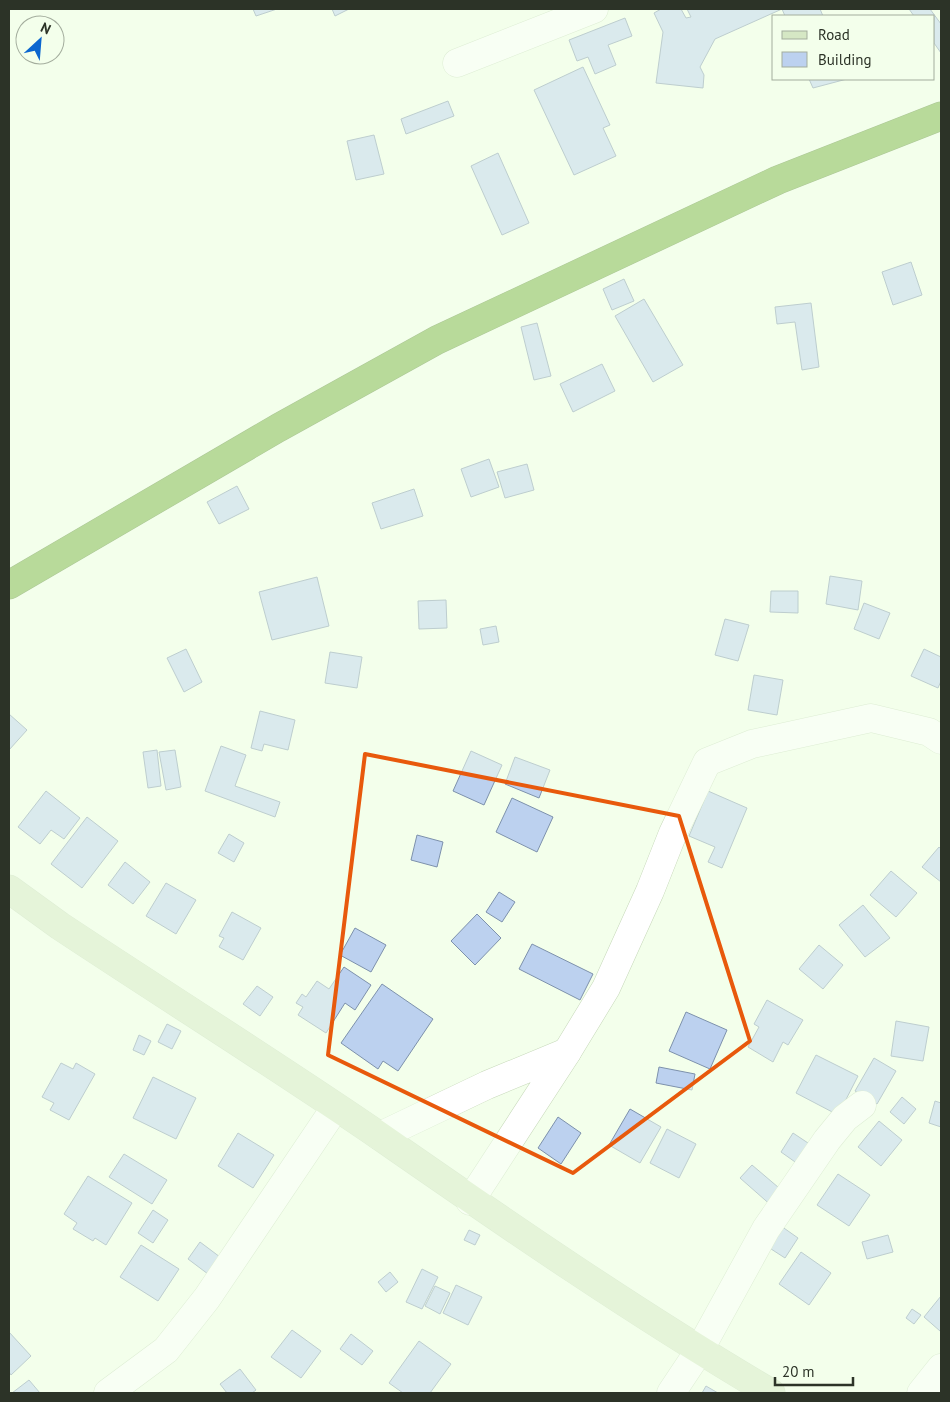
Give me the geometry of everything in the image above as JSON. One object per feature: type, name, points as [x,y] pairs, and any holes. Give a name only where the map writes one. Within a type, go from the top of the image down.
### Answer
[{"type":"highway","points":[[9,585],[278,428],[437,340],[778,180],[941,116]]},
{"type":"street","points":[[457,63],[594,9]]},
{"type":"street","points":[[470,1201],[567,1052],[606,988],[650,891],[673,833],[707,762],[752,744],[871,718],[929,732],[941,740]]},
{"type":"street","points":[[9,889],[68,931],[380,1136],[470,1201],[699,1351],[771,1393]]},
{"type":"street","points":[[380,1136],[486,1085],[567,1052]]},
{"type":"street","points":[[671,1393],[699,1351],[766,1229],[827,1140],[845,1118],[862,1105]]},
{"type":"street","points":[[108,1393],[166,1350],[208,1298],[335,1108]]},
{"type":"street","points":[[921,1393],[941,1368]]},
{"type":"highlighted area","points":[[365,754],[679,816],[750,1041],[573,1173],[328,1055]]},
{"type":"building","points":[[253,9],[277,9],[256,16]]},
{"type":"building","points":[[332,9],[349,9],[335,16]]},
{"type":"building","points":[[661,9],[681,9],[686,18],[691,17],[687,9],[782,9],[715,39],[700,67],[704,75],[703,88],[656,83],[663,32],[654,13]]},
{"type":"building","points":[[782,9],[820,9],[823,15],[785,15]]},
{"type":"building","points":[[909,9],[930,9],[934,15],[913,15]]},
{"type":"building","points":[[935,16],[941,24],[941,53],[935,44]]},
{"type":"building","points":[[625,18],[632,36],[608,45],[616,65],[595,74],[588,57],[577,61],[569,40]]},
{"type":"building","points":[[583,67],[610,125],[603,128],[616,156],[574,175],[534,90]]},
{"type":"building","points":[[809,80],[843,80],[813,88]]},
{"type":"building","points":[[448,101],[454,116],[406,134],[401,119]]},
{"type":"building","points":[[374,135],[384,174],[356,180],[347,141]]},
{"type":"building","points":[[498,153],[529,223],[502,235],[471,166]]},
{"type":"building","points":[[911,262],[922,295],[893,305],[882,272]]},
{"type":"building","points":[[624,279],[634,301],[612,310],[603,289]]},
{"type":"building","points":[[644,299],[683,365],[653,382],[615,316]]},
{"type":"building","points":[[811,303],[819,367],[802,370],[795,322],[777,324],[775,307]]},
{"type":"building","points":[[537,323],[551,376],[534,380],[521,327]]},
{"type":"building","points":[[602,364],[615,391],[573,412],[560,384]]},
{"type":"building","points":[[489,459],[499,487],[471,497],[461,469]]},
{"type":"building","points":[[527,464],[534,490],[505,498],[497,472]]},
{"type":"building","points":[[237,486],[249,509],[219,524],[207,502]]},
{"type":"building","points":[[414,489],[423,516],[381,529],[372,503]]},
{"type":"building","points":[[830,576],[862,581],[858,610],[826,604]]},
{"type":"building","points":[[317,577],[329,626],[272,640],[259,592]]},
{"type":"building","points":[[771,591],[798,591],[798,613],[770,612]]},
{"type":"building","points":[[446,600],[447,628],[419,629],[418,601]]},
{"type":"building","points":[[864,603],[890,613],[879,639],[854,629]]},
{"type":"building","points":[[725,619],[749,625],[738,661],[715,655]]},
{"type":"building","points":[[496,626],[499,642],[483,645],[480,629]]},
{"type":"building","points":[[186,649],[202,682],[184,692],[167,658]]},
{"type":"building","points":[[924,649],[941,657],[941,681],[938,688],[911,676]]},
{"type":"building","points":[[330,652],[362,657],[357,688],[325,683]]},
{"type":"building","points":[[754,675],[783,680],[777,715],[748,710]]},
{"type":"building","points":[[260,711],[295,720],[288,750],[264,744],[262,751],[251,748]]},
{"type":"building","points":[[9,714],[27,730],[9,750]]},
{"type":"building","points":[[221,746],[246,755],[235,786],[280,802],[275,817],[205,791]]},
{"type":"building","points":[[157,750],[161,786],[148,788],[143,752]]},
{"type":"building","points":[[175,750],[181,787],[166,790],[159,752]]},
{"type":"building","points":[[471,751],[502,765],[484,805],[453,791]]},
{"type":"building","points":[[515,757],[550,770],[539,798],[505,784]]},
{"type":"building","points":[[46,791],[80,818],[64,839],[51,830],[40,844],[18,827]]},
{"type":"building","points":[[708,791],[747,808],[722,868],[708,862],[715,847],[689,836]]},
{"type":"building","points":[[512,798],[553,817],[537,852],[496,832]]},
{"type":"building","points":[[87,817],[118,841],[82,888],[51,864]]},
{"type":"building","points":[[229,834],[244,843],[234,862],[218,853]]},
{"type":"building","points":[[417,835],[443,842],[437,867],[411,860]]},
{"type":"building","points":[[939,847],[941,849],[941,882],[922,867]]},
{"type":"building","points":[[125,862],[150,882],[133,904],[108,885]]},
{"type":"building","points":[[891,871],[917,893],[896,917],[870,895]]},
{"type":"building","points":[[166,883],[196,900],[176,934],[146,916]]},
{"type":"building","points":[[499,892],[515,902],[502,922],[486,912]]},
{"type":"building","points":[[863,905],[890,938],[865,957],[839,925]]},
{"type":"building","points":[[232,912],[261,928],[243,960],[219,947],[224,938],[219,936]]},
{"type":"building","points":[[477,914],[501,938],[475,965],[451,941]]},
{"type":"building","points":[[355,928],[386,945],[371,972],[340,955]]},
{"type":"building","points":[[532,944],[593,974],[580,1000],[519,969]]},
{"type":"building","points":[[819,945],[843,965],[823,989],[799,969]]},
{"type":"building","points":[[344,967],[371,985],[355,1010],[345,1003],[326,1033],[298,1015],[303,1007],[296,1003],[302,994],[306,997],[317,981],[329,989]]},
{"type":"building","points":[[382,984],[433,1019],[398,1071],[383,1061],[378,1069],[341,1043]]},
{"type":"building","points":[[257,986],[273,997],[260,1016],[243,1004]]},
{"type":"building","points":[[767,1000],[803,1020],[788,1045],[783,1042],[773,1062],[748,1047],[759,1027],[754,1024]]},
{"type":"building","points":[[686,1012],[727,1030],[710,1069],[669,1051]]},
{"type":"building","points":[[896,1021],[929,1027],[923,1061],[891,1056]]},
{"type":"building","points":[[167,1024],[181,1031],[172,1049],[158,1042]]},
{"type":"building","points":[[139,1035],[151,1041],[144,1055],[133,1050]]},
{"type":"building","points":[[816,1055],[858,1076],[838,1115],[796,1093]]},
{"type":"building","points":[[874,1058],[896,1071],[877,1104],[855,1091]]},
{"type":"building","points":[[61,1063],[73,1069],[76,1063],[95,1074],[69,1120],[50,1110],[54,1103],[42,1097]]},
{"type":"building","points":[[659,1067],[695,1074],[692,1090],[656,1083]]},
{"type":"building","points":[[153,1077],[196,1098],[176,1139],[133,1118]]},
{"type":"building","points":[[902,1097],[916,1109],[904,1124],[890,1112]]},
{"type":"building","points":[[935,1101],[941,1103],[941,1127],[929,1123]]},
{"type":"building","points":[[630,1109],[661,1127],[640,1163],[609,1145]]},
{"type":"building","points":[[558,1117],[581,1133],[561,1164],[538,1148]]},
{"type":"building","points":[[879,1121],[902,1140],[881,1166],[858,1147]]},
{"type":"building","points":[[667,1129],[696,1144],[679,1178],[650,1163]]},
{"type":"building","points":[[238,1133],[274,1155],[253,1188],[218,1166]]},
{"type":"building","points":[[793,1133],[811,1145],[798,1164],[781,1152]]},
{"type":"building","points":[[124,1154],[167,1180],[152,1204],[109,1177]]},
{"type":"building","points":[[752,1165],[785,1193],[773,1207],[740,1178]]},
{"type":"building","points":[[838,1174],[870,1195],[849,1226],[817,1205]]},
{"type":"building","points":[[88,1176],[132,1203],[106,1245],[95,1238],[93,1241],[73,1229],[77,1223],[64,1214]]},
{"type":"building","points":[[153,1210],[168,1220],[153,1243],[138,1233]]},
{"type":"building","points":[[781,1226],[798,1238],[785,1258],[768,1247]]},
{"type":"building","points":[[469,1230],[480,1235],[475,1245],[464,1240]]},
{"type":"building","points":[[888,1235],[893,1252],[867,1259],[862,1242]]},
{"type":"building","points":[[200,1242],[224,1260],[212,1277],[188,1259]]},
{"type":"building","points":[[141,1245],[179,1269],[158,1301],[120,1277]]},
{"type":"building","points":[[801,1252],[831,1273],[809,1305],[779,1284]]},
{"type":"building","points":[[422,1269],[438,1277],[422,1309],[406,1302]]},
{"type":"building","points":[[390,1272],[398,1282],[386,1292],[378,1282]]},
{"type":"building","points":[[456,1285],[482,1297],[468,1325],[443,1313]]},
{"type":"building","points":[[435,1286],[450,1293],[440,1314],[425,1306]]},
{"type":"building","points":[[941,1296],[941,1330],[940,1331],[924,1317]]},
{"type":"building","points":[[912,1309],[921,1315],[914,1324],[906,1318]]},
{"type":"building","points":[[292,1330],[321,1351],[301,1378],[271,1357]]},
{"type":"building","points":[[9,1332],[31,1356],[11,1375],[9,1372]]},
{"type":"building","points":[[351,1334],[373,1351],[362,1365],[340,1349]]},
{"type":"building","points":[[419,1341],[451,1364],[430,1393],[403,1393],[389,1383]]},
{"type":"building","points":[[240,1369],[256,1390],[252,1393],[227,1393],[220,1384]]},
{"type":"building","points":[[29,1380],[40,1393],[12,1393]]},
{"type":"building","points":[[706,1386],[718,1393],[702,1393]]}]
